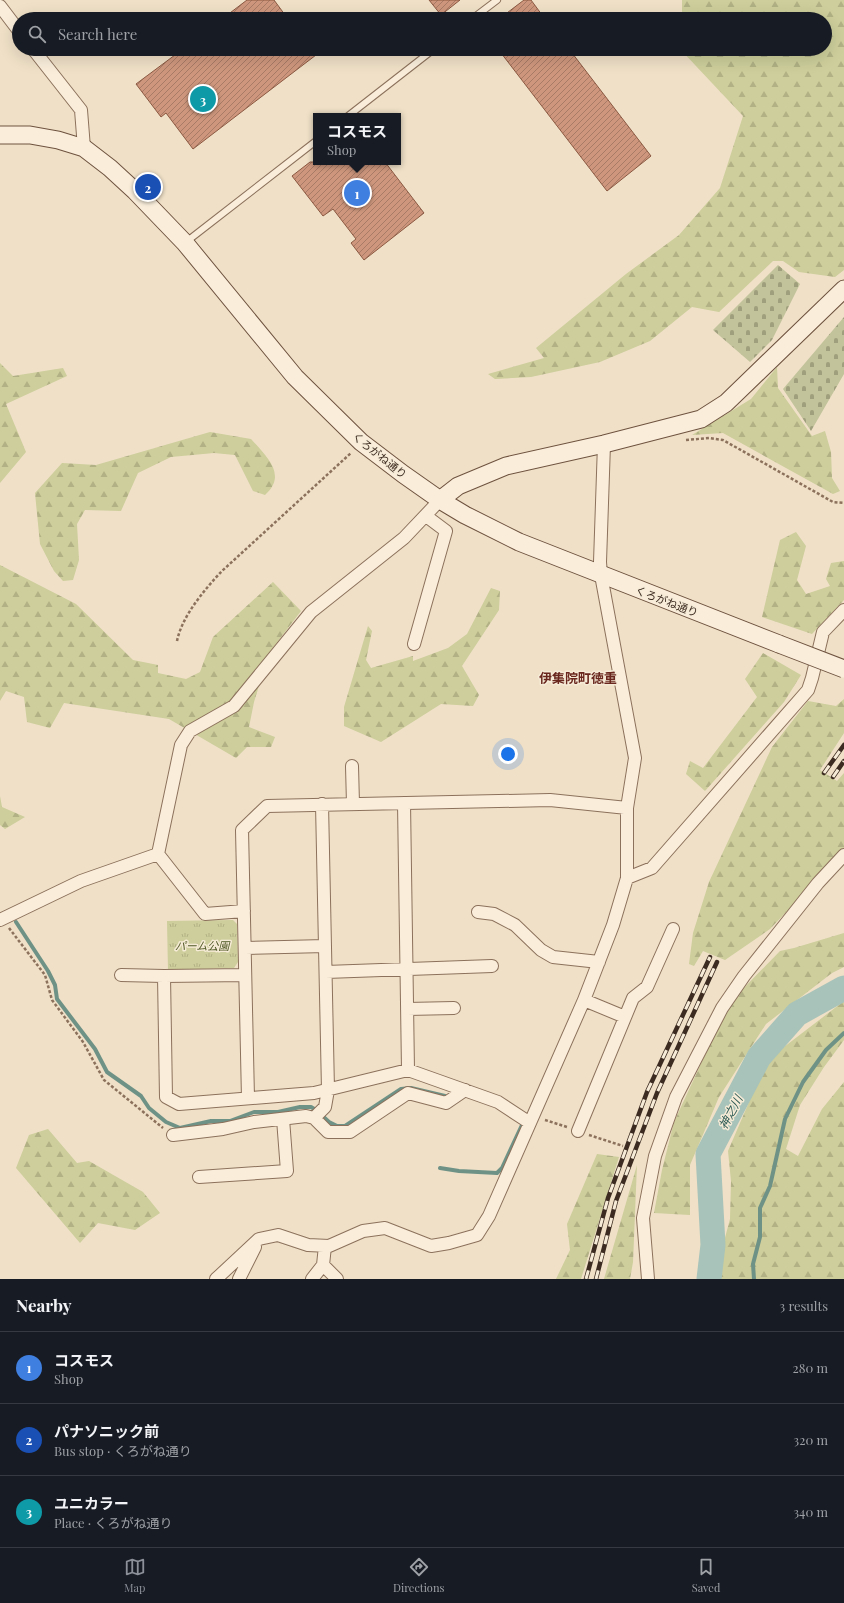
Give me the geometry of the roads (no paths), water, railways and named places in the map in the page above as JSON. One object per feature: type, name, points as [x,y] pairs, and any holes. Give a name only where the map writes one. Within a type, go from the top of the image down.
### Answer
[{"type":"street","points":[[0,6],[12,22]]},
{"type":"street","points":[[38,56],[80,110],[84,148]]},
{"type":"street","name":"くろがね通り","points":[[0,135],[30,135],[58,140],[84,148],[135,191],[185,243],[295,377],[361,442],[440,500],[489,528],[601,575],[844,669]]},
{"type":"street","points":[[244,911],[205,914],[158,854],[181,745],[190,731],[234,706],[311,612],[404,538],[440,500],[458,486],[506,466],[604,444],[701,419],[726,403],[844,289]]},
{"type":"street","points":[[216,1279],[259,1238],[278,1235],[308,1245],[329,1246],[363,1231],[385,1228],[431,1246],[449,1243],[477,1234],[489,1216],[584,1000],[613,925],[627,878],[627,808],[635,758],[601,575],[600,562],[604,444]]},
{"type":"street","points":[[414,644],[446,531],[426,516]]},
{"type":"street","points":[[627,878],[652,868],[808,690],[823,632],[844,610]]},
{"type":"street","points":[[352,766],[353,804]]},
{"type":"street","points":[[248,1098],[242,830],[267,806],[550,800],[627,808]]},
{"type":"street","points":[[404,803],[408,1070]]},
{"type":"street","points":[[322,804],[328,1090],[320,1113],[328,1132],[350,1132],[408,1093],[446,1103],[465,1090]]},
{"type":"street","points":[[1,920],[81,882],[158,854]]},
{"type":"street","points":[[648,1279],[643,1218],[655,1156],[676,1097],[722,1008],[744,976],[818,883],[844,855]]},
{"type":"street","points":[[478,912],[494,914],[515,925],[541,950],[553,957],[599,962]]},
{"type":"street","points":[[578,1131],[633,998],[647,987],[673,929]]},
{"type":"street","points":[[244,948],[325,946]]},
{"type":"street","points":[[326,972],[492,966]]},
{"type":"street","points":[[121,975],[164,976],[245,974]]},
{"type":"street","points":[[164,976],[166,1097],[178,1104],[314,1093],[408,1070],[498,1102],[530,1123]]},
{"type":"street","points":[[584,1000],[625,1017]]},
{"type":"street","points":[[407,1009],[454,1008]]},
{"type":"street","points":[[173,1135],[223,1129],[254,1122],[320,1113]]},
{"type":"street","points":[[199,1177],[287,1171],[283,1119]]},
{"type":"street","points":[[240,1279],[259,1238]]},
{"type":"street","points":[[312,1279],[323,1265],[325,1246]]},
{"type":"street","points":[[323,1265],[337,1279]]},
{"type":"lane","points":[[481,12],[497,0]]},
{"type":"lane","points":[[352,113],[425,56]]},
{"type":"lane","points":[[185,243],[313,143]]},
{"type":"waterway","points":[[16,922],[48,971],[55,985],[57,999],[95,1049],[107,1072],[141,1096],[149,1108],[166,1122],[180,1128],[211,1121],[230,1121],[254,1112],[278,1112],[300,1107],[311,1107],[329,1122],[337,1126],[345,1126],[401,1089],[411,1088],[445,1096]]},
{"type":"waterway","name":"神之川","points":[[709,1279],[713,1245],[708,1154],[759,1057],[797,1014],[844,988]]},
{"type":"waterway","points":[[754,1279],[753,1264],[760,1237],[760,1208],[770,1186],[785,1119],[803,1082],[826,1050],[844,1033]]},
{"type":"waterway","points":[[440,1168],[459,1171],[497,1173],[502,1168],[522,1125]]},
{"type":"railway","points":[[824,773],[844,745]]},
{"type":"railway","points":[[833,777],[844,761]]},
{"type":"railway","points":[[586,1279],[608,1198],[647,1092],[710,957]]},
{"type":"railway","points":[[596,1279],[616,1201],[657,1093],[717,962]]},
{"type":"place","name":"ユニカラー","points":[[203,99]]},
{"type":"place","name":"パナソニック前","points":[[148,187]]},
{"type":"place","name":"コスモス","points":[[357,193]]},
{"type":"district","name":"伊集院町徳重","points":[[578,677]]},
{"type":"park label","name":"パーム公園","points":[[202,945]]}]
